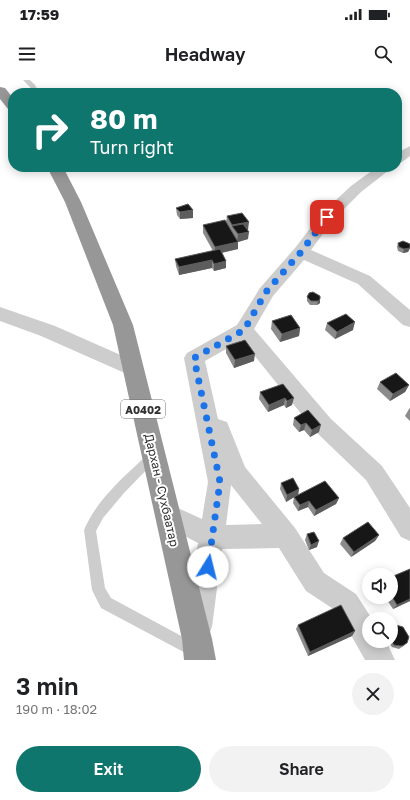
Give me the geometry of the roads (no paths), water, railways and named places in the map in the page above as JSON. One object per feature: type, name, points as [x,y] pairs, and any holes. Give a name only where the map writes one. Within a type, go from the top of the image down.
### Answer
[{"type":"highway","points":[[0,91],[8,100]]},
{"type":"highway","name":"Дархан - Сүхбаатар","points":[[57,172],[72,202],[123,325],[198,651]]},
{"type":"street","points":[[194,358],[244,330],[266,292],[301,252],[327,217],[356,189],[379,172]]},
{"type":"street","points":[[301,252],[364,280],[410,320]]},
{"type":"street","points":[[0,314],[48,331],[134,369]]},
{"type":"street","points":[[244,330],[323,425],[374,473],[410,529]]},
{"type":"street","points":[[194,358],[236,473],[286,536],[315,582],[347,603],[362,628]]},
{"type":"street","points":[[194,358],[220,482],[198,651]]},
{"type":"street","points":[[167,514],[212,538],[286,536]]},
{"type":"street","points":[[374,648],[381,660]]},
{"type":"lane","points":[[26,80],[33,88]]},
{"type":"lane","points":[[153,455],[104,508],[90,530],[99,590],[106,603],[198,651]]}]
